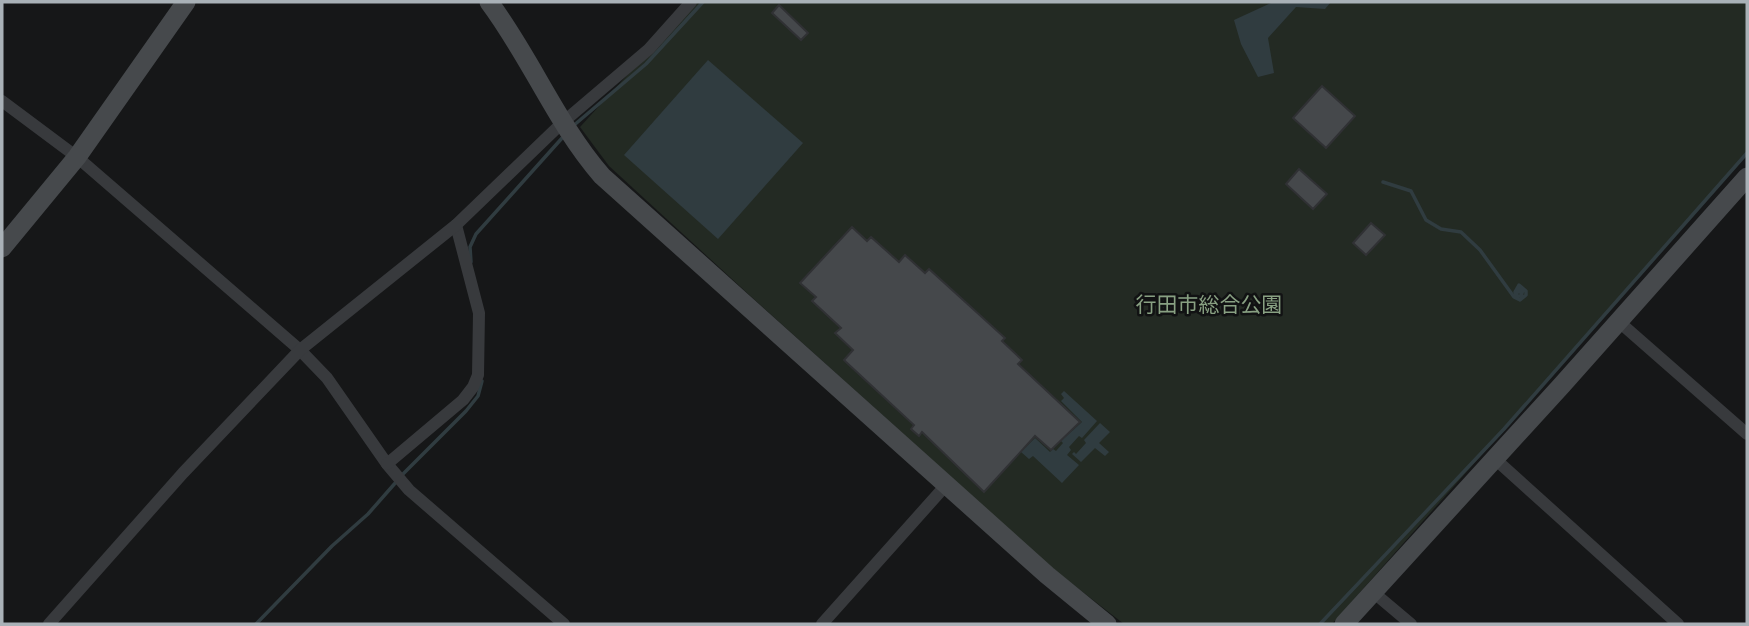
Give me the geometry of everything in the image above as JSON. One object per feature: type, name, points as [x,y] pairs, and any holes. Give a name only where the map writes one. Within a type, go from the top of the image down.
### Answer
[{"type":"street","points":[[2,248],[77,157],[186,2]]},
{"type":"street","points":[[489,2],[527,60],[579,150],[602,176],[1081,604],[1107,624]]},
{"type":"street","points":[[49,624],[184,473],[300,350],[456,225],[562,123],[649,49],[691,2]]},
{"type":"street","points":[[2,102],[77,157],[300,350],[327,378],[387,464],[409,490],[564,624]]},
{"type":"street","points":[[1344,624],[1746,180]]},
{"type":"street","points":[[387,464],[463,400],[473,387],[478,374],[479,313],[456,225]]},
{"type":"street","points":[[1617,320],[1747,434]]},
{"type":"street","points":[[1494,457],[1678,624]]},
{"type":"street","points":[[822,624],[947,484]]},
{"type":"street","points":[[1373,592],[1411,624]]},
{"type":"green space","name":"行田市総合公園","points":[[694,2],[1747,2],[1747,155],[1332,624],[1124,624],[1053,569],[757,302],[609,166],[580,127]]},
{"type":"shaded area","points":[[1273,2],[1331,2],[1325,9],[1296,7],[1268,38],[1274,73],[1258,77],[1241,44],[1234,20]]},
{"type":"shaded area","points":[[708,60],[803,143],[718,239],[624,155]]},
{"type":"shaded area","points":[[1064,391],[1097,421],[1082,438],[1079,436],[1069,447],[1071,450],[1067,455],[1079,465],[1062,483],[1033,456],[1029,459],[1021,452],[1035,438],[1050,452],[1053,449],[1056,451],[1063,443],[1061,441],[1082,422],[1061,401]]},
{"type":"shaded area","points":[[1100,423],[1110,432],[1099,443],[1109,452],[1105,456],[1095,448],[1081,462],[1072,454],[1076,454],[1086,443],[1084,440]]},
{"type":"building","points":[[779,5],[808,33],[801,40],[772,13]]},
{"type":"building","points":[[1322,86],[1355,116],[1326,148],[1293,118]]},
{"type":"building","points":[[1299,169],[1327,194],[1313,209],[1286,184]]},
{"type":"building","points":[[1371,223],[1385,235],[1366,255],[1353,243]]},
{"type":"building","points":[[852,227],[867,241],[871,237],[899,262],[905,255],[925,273],[929,269],[1005,338],[1002,341],[1022,360],[1018,364],[1080,422],[1051,450],[1035,436],[984,492],[922,432],[919,436],[911,429],[914,425],[844,360],[853,350],[835,333],[841,328],[812,301],[816,297],[800,283]]},
{"type":"waterway","points":[[573,126],[646,64],[703,2]]},
{"type":"waterway","points":[[471,262],[470,247],[476,234],[563,137]]},
{"type":"waterway","points":[[1320,624],[1504,429],[1747,153]]},
{"type":"waterway","points":[[1383,182],[1411,191],[1426,220],[1441,229],[1461,232],[1480,250],[1514,297],[1520,300],[1526,295],[1526,291],[1519,285],[1515,292],[1517,296],[1521,296],[1523,290],[1520,288],[1520,292]]},
{"type":"waterway","points":[[402,475],[466,411],[478,396],[482,381]]},
{"type":"waterway","points":[[256,624],[332,546],[368,514],[397,481]]}]
